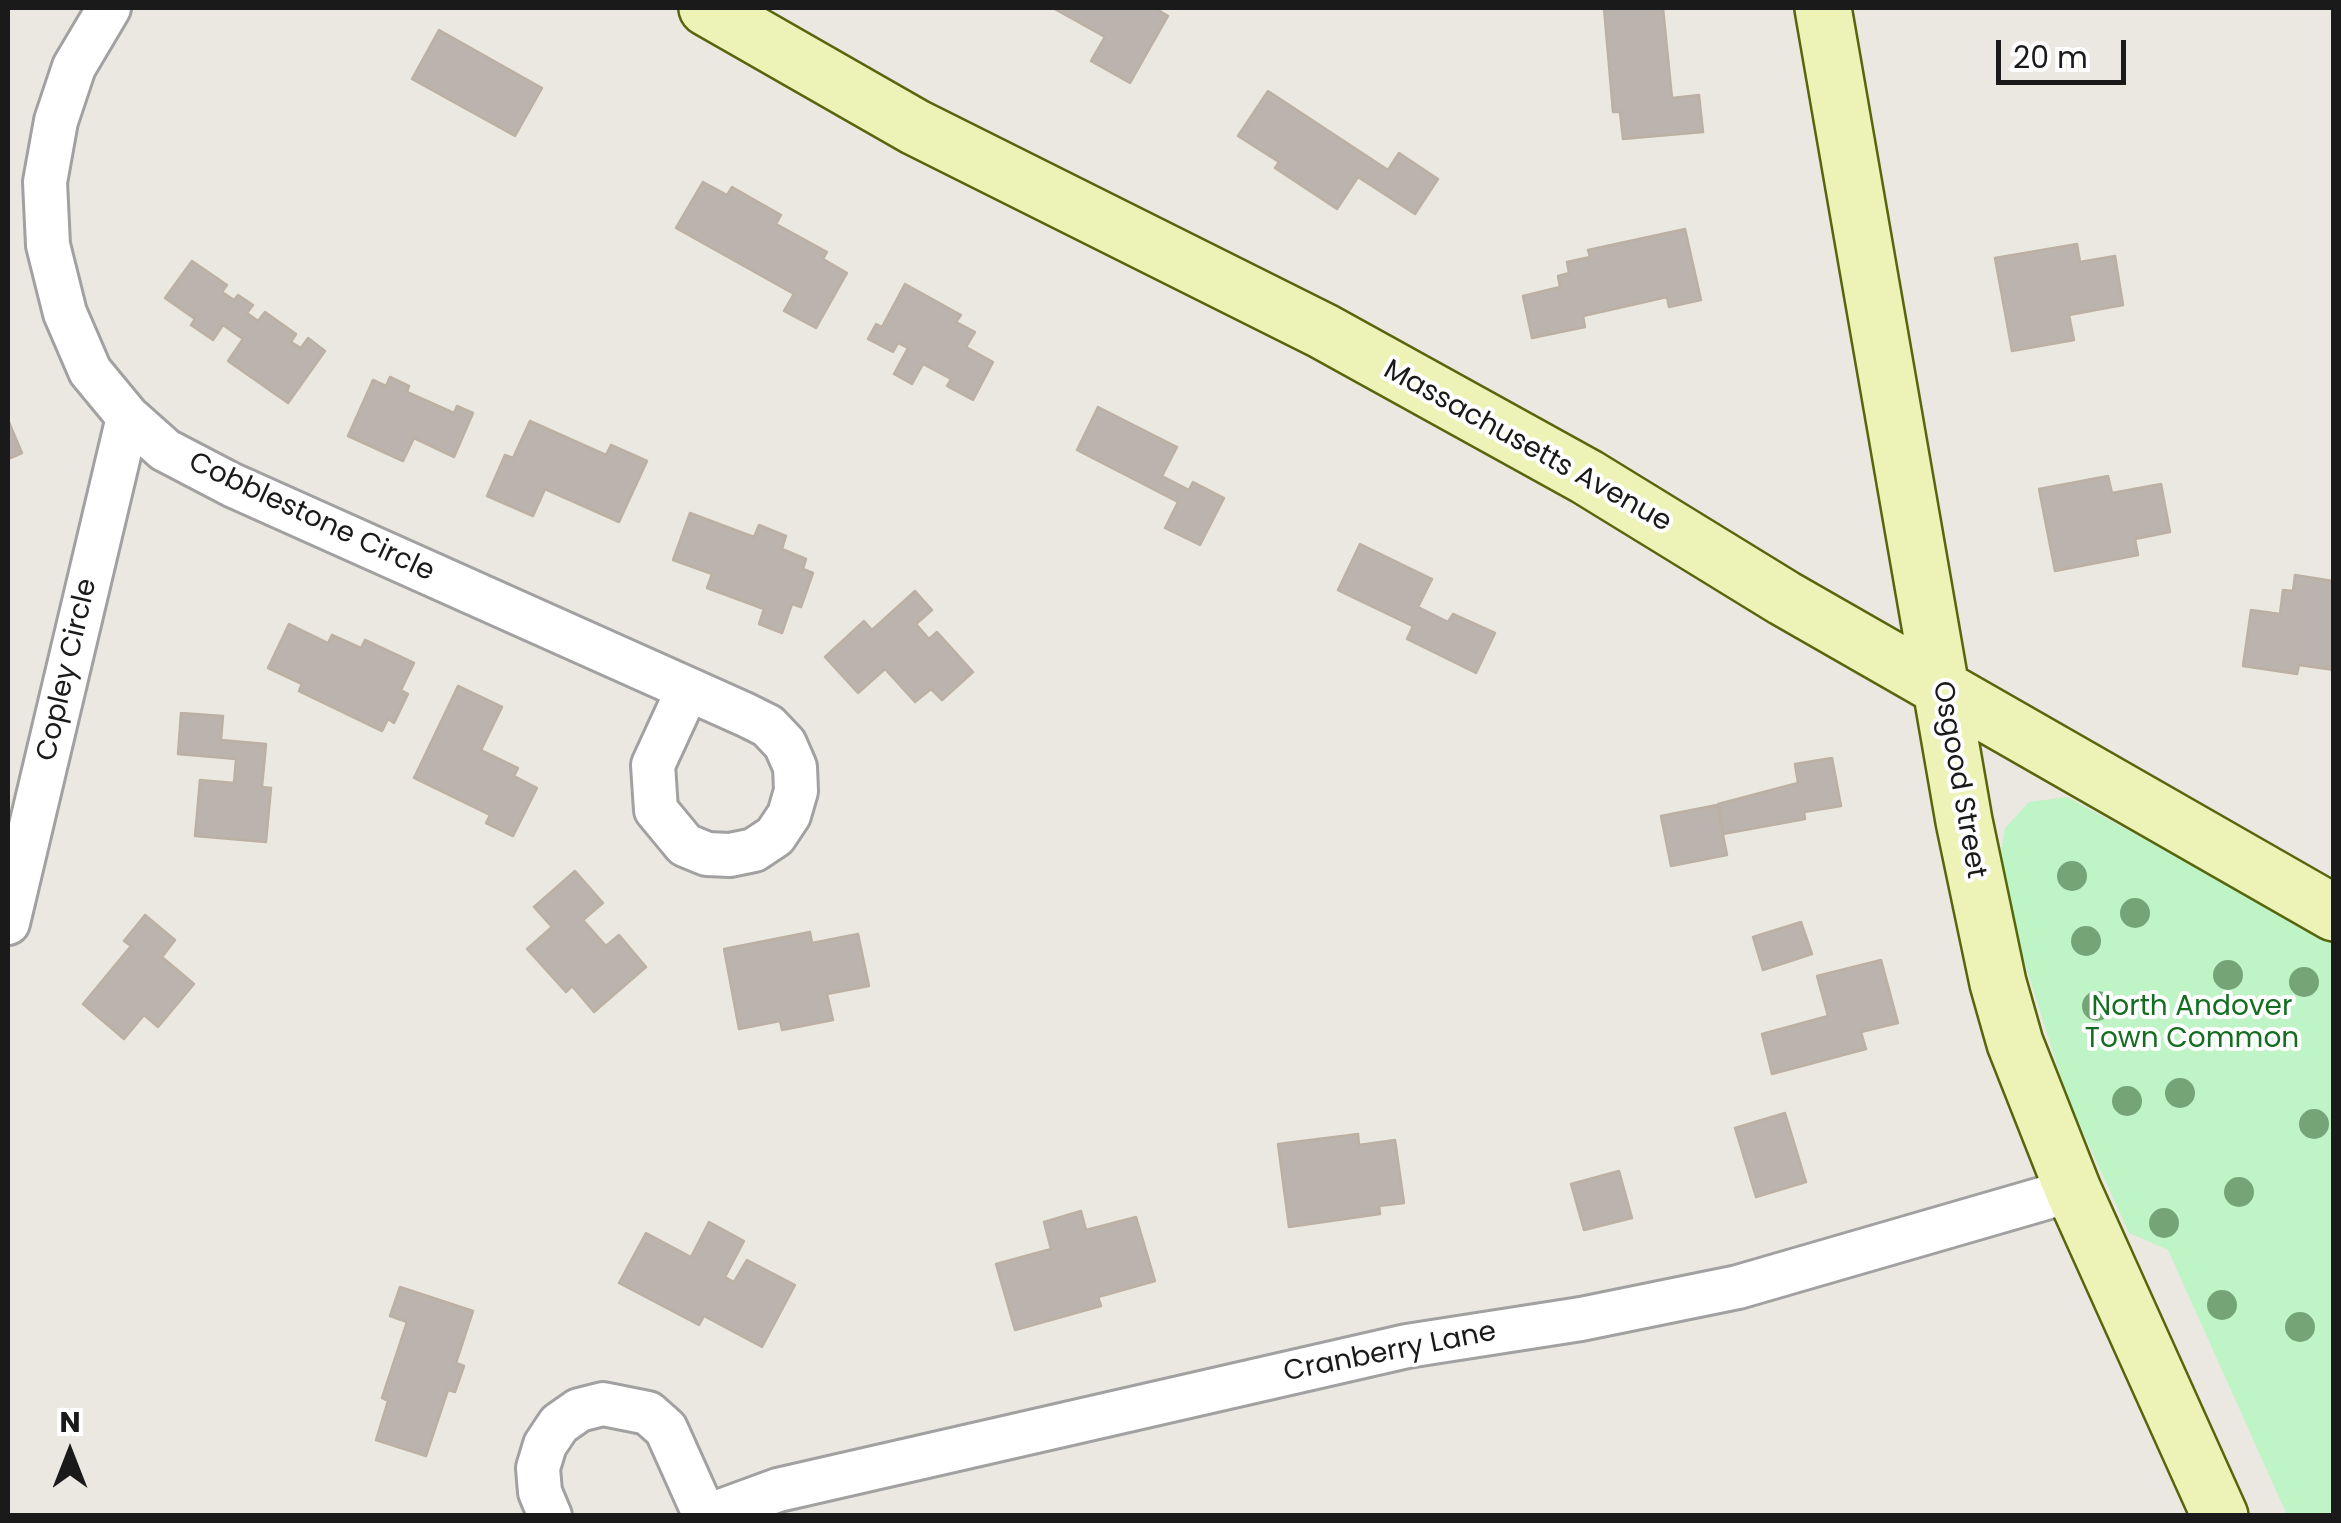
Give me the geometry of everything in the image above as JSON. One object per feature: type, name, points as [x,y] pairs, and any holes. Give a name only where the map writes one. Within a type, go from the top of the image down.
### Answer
[{"type":"main road","name":"Massachusetts Avenue","points":[[707,8],[915,127],[1323,331],[1587,477],[1941,689],[2334,912]]},
{"type":"main road","name":"Osgood Street","points":[[1823,8],[1941,689],[2002,998],[2026,1073],[2073,1190],[2220,1516]]},
{"type":"street","name":"Cobblestone Circle","points":[[109,8],[74,67],[56,121],[46,182],[48,245],[65,313],[90,371],[128,417],[165,450],[232,485],[688,688]]},
{"type":"street","name":"Copley Circle","points":[[8,923],[128,417]]},
{"type":"street","name":"Cranberry Lane","points":[[550,1516],[540,1492],[538,1468],[545,1444],[569,1417],[603,1404],[648,1413],[666,1428],[706,1516],[778,1490],[1407,1346],[1581,1318],[1738,1286],[2073,1190]]},
{"type":"green space","name":"North Andover Town Common","points":[[2067,797],[2333,942],[2333,1515],[2287,1515],[2168,1250],[2129,1233],[2067,1097],[2023,957],[2000,855],[2005,828],[2029,802]]},
{"type":"building","points":[[1053,8],[1155,8],[1168,16],[1130,83],[1091,61],[1105,37]]},
{"type":"building","points":[[1604,8],[1663,8],[1672,98],[1699,95],[1703,132],[1623,139],[1620,112],[1613,112]]},
{"type":"building","points":[[439,30],[542,88],[515,136],[412,79]]},
{"type":"building","points":[[1268,91],[1388,170],[1399,153],[1438,179],[1415,214],[1358,177],[1337,209],[1275,168],[1279,162],[1238,136]]},
{"type":"building","points":[[703,182],[727,195],[732,187],[781,215],[776,224],[827,252],[823,259],[847,273],[816,328],[784,311],[794,294],[676,228]]},
{"type":"building","points":[[1685,229],[1701,300],[1669,307],[1667,297],[1583,316],[1585,327],[1532,338],[1523,296],[1560,287],[1558,276],[1569,273],[1567,262],[1590,257],[1588,250]]},
{"type":"building","points":[[2077,244],[2080,262],[2115,256],[2123,305],[2069,315],[2074,340],[2012,351],[1995,258]]},
{"type":"building","points":[[192,261],[227,285],[222,292],[234,300],[238,295],[253,305],[247,313],[258,321],[265,312],[296,334],[291,342],[301,348],[308,338],[325,351],[288,403],[228,361],[243,339],[223,325],[213,340],[191,325],[195,319],[165,298]]},
{"type":"building","points":[[905,284],[961,315],[956,322],[975,332],[966,347],[993,362],[973,400],[947,386],[951,379],[923,364],[912,384],[894,374],[908,348],[898,343],[893,352],[868,339],[876,324],[882,327]]},
{"type":"building","points":[[390,377],[409,386],[407,392],[454,413],[457,406],[473,413],[454,457],[414,438],[403,461],[348,436],[373,380],[386,386]]},
{"type":"building","points":[[1098,407],[1177,447],[1162,476],[1189,490],[1193,482],[1224,498],[1200,545],[1165,528],[1178,502],[1077,450]]},
{"type":"building","points":[[8,420],[22,453],[8,459]]},
{"type":"building","points":[[530,421],[606,455],[611,445],[647,461],[619,522],[545,489],[533,516],[487,496],[505,455],[513,458]]},
{"type":"building","points":[[2108,476],[2112,493],[2161,484],[2170,532],[2135,539],[2138,555],[2055,571],[2039,489]]},
{"type":"building","points":[[690,513],[754,537],[759,525],[786,536],[782,549],[806,559],[803,569],[813,573],[801,607],[792,604],[782,633],[759,624],[764,609],[707,588],[712,574],[673,560]]},
{"type":"building","points":[[1360,544],[1432,579],[1418,607],[1448,622],[1453,614],[1495,633],[1476,673],[1407,639],[1413,626],[1338,590]]},
{"type":"building","points":[[2295,575],[2333,581],[2334,577],[2334,670],[2299,665],[2297,674],[2243,666],[2251,610],[2280,614],[2283,590],[2293,591]]},
{"type":"building","points":[[915,591],[932,610],[916,624],[929,639],[937,632],[973,672],[942,700],[931,689],[915,702],[885,669],[858,693],[825,657],[864,621],[872,630]]},
{"type":"building","points":[[289,624],[328,643],[332,635],[361,648],[365,640],[414,663],[401,690],[408,694],[394,723],[388,719],[382,731],[299,691],[302,684],[268,668]]},
{"type":"building","points":[[458,686],[502,707],[481,750],[518,768],[514,776],[537,788],[513,836],[486,823],[490,815],[414,778]]},
{"type":"building","points":[[181,713],[223,716],[221,740],[266,744],[262,787],[271,788],[266,842],[195,836],[200,780],[234,783],[236,759],[178,754]]},
{"type":"building","points":[[1832,758],[1841,806],[1804,812],[1805,819],[1723,834],[1718,804],[1798,783],[1795,764]]},
{"type":"building","points":[[1717,805],[1727,855],[1671,866],[1661,816]]},
{"type":"building","points":[[575,871],[603,903],[583,920],[606,946],[619,935],[646,967],[594,1012],[572,986],[566,992],[527,949],[552,927],[534,907]]},
{"type":"building","points":[[145,915],[175,940],[162,957],[194,984],[158,1027],[144,1015],[124,1039],[83,1004],[131,946],[124,941]]},
{"type":"building","points":[[1801,922],[1812,954],[1763,970],[1753,937]]},
{"type":"building","points":[[810,932],[812,943],[858,934],[869,986],[827,994],[833,1020],[782,1030],[780,1021],[739,1029],[724,949]]},
{"type":"building","points":[[1881,960],[1898,1023],[1861,1032],[1866,1049],[1772,1074],[1762,1034],[1828,1016],[1817,976]]},
{"type":"building","points":[[1785,1113],[1806,1182],[1756,1197],[1735,1128]]},
{"type":"building","points":[[1358,1134],[1359,1145],[1395,1140],[1404,1203],[1379,1206],[1380,1214],[1289,1227],[1278,1144]]},
{"type":"building","points":[[1619,1171],[1632,1218],[1584,1230],[1571,1184]]},
{"type":"building","points":[[1081,1211],[1086,1230],[1136,1217],[1155,1281],[1098,1297],[1101,1306],[1015,1330],[996,1264],[1051,1249],[1044,1222]]},
{"type":"building","points":[[709,1222],[744,1241],[725,1277],[734,1282],[747,1260],[795,1285],[762,1347],[704,1316],[699,1325],[619,1283],[646,1233],[691,1257]]},
{"type":"building","points":[[400,1287],[473,1311],[456,1363],[464,1366],[455,1392],[448,1390],[426,1456],[376,1440],[388,1401],[382,1398],[407,1322],[390,1316]]}]
